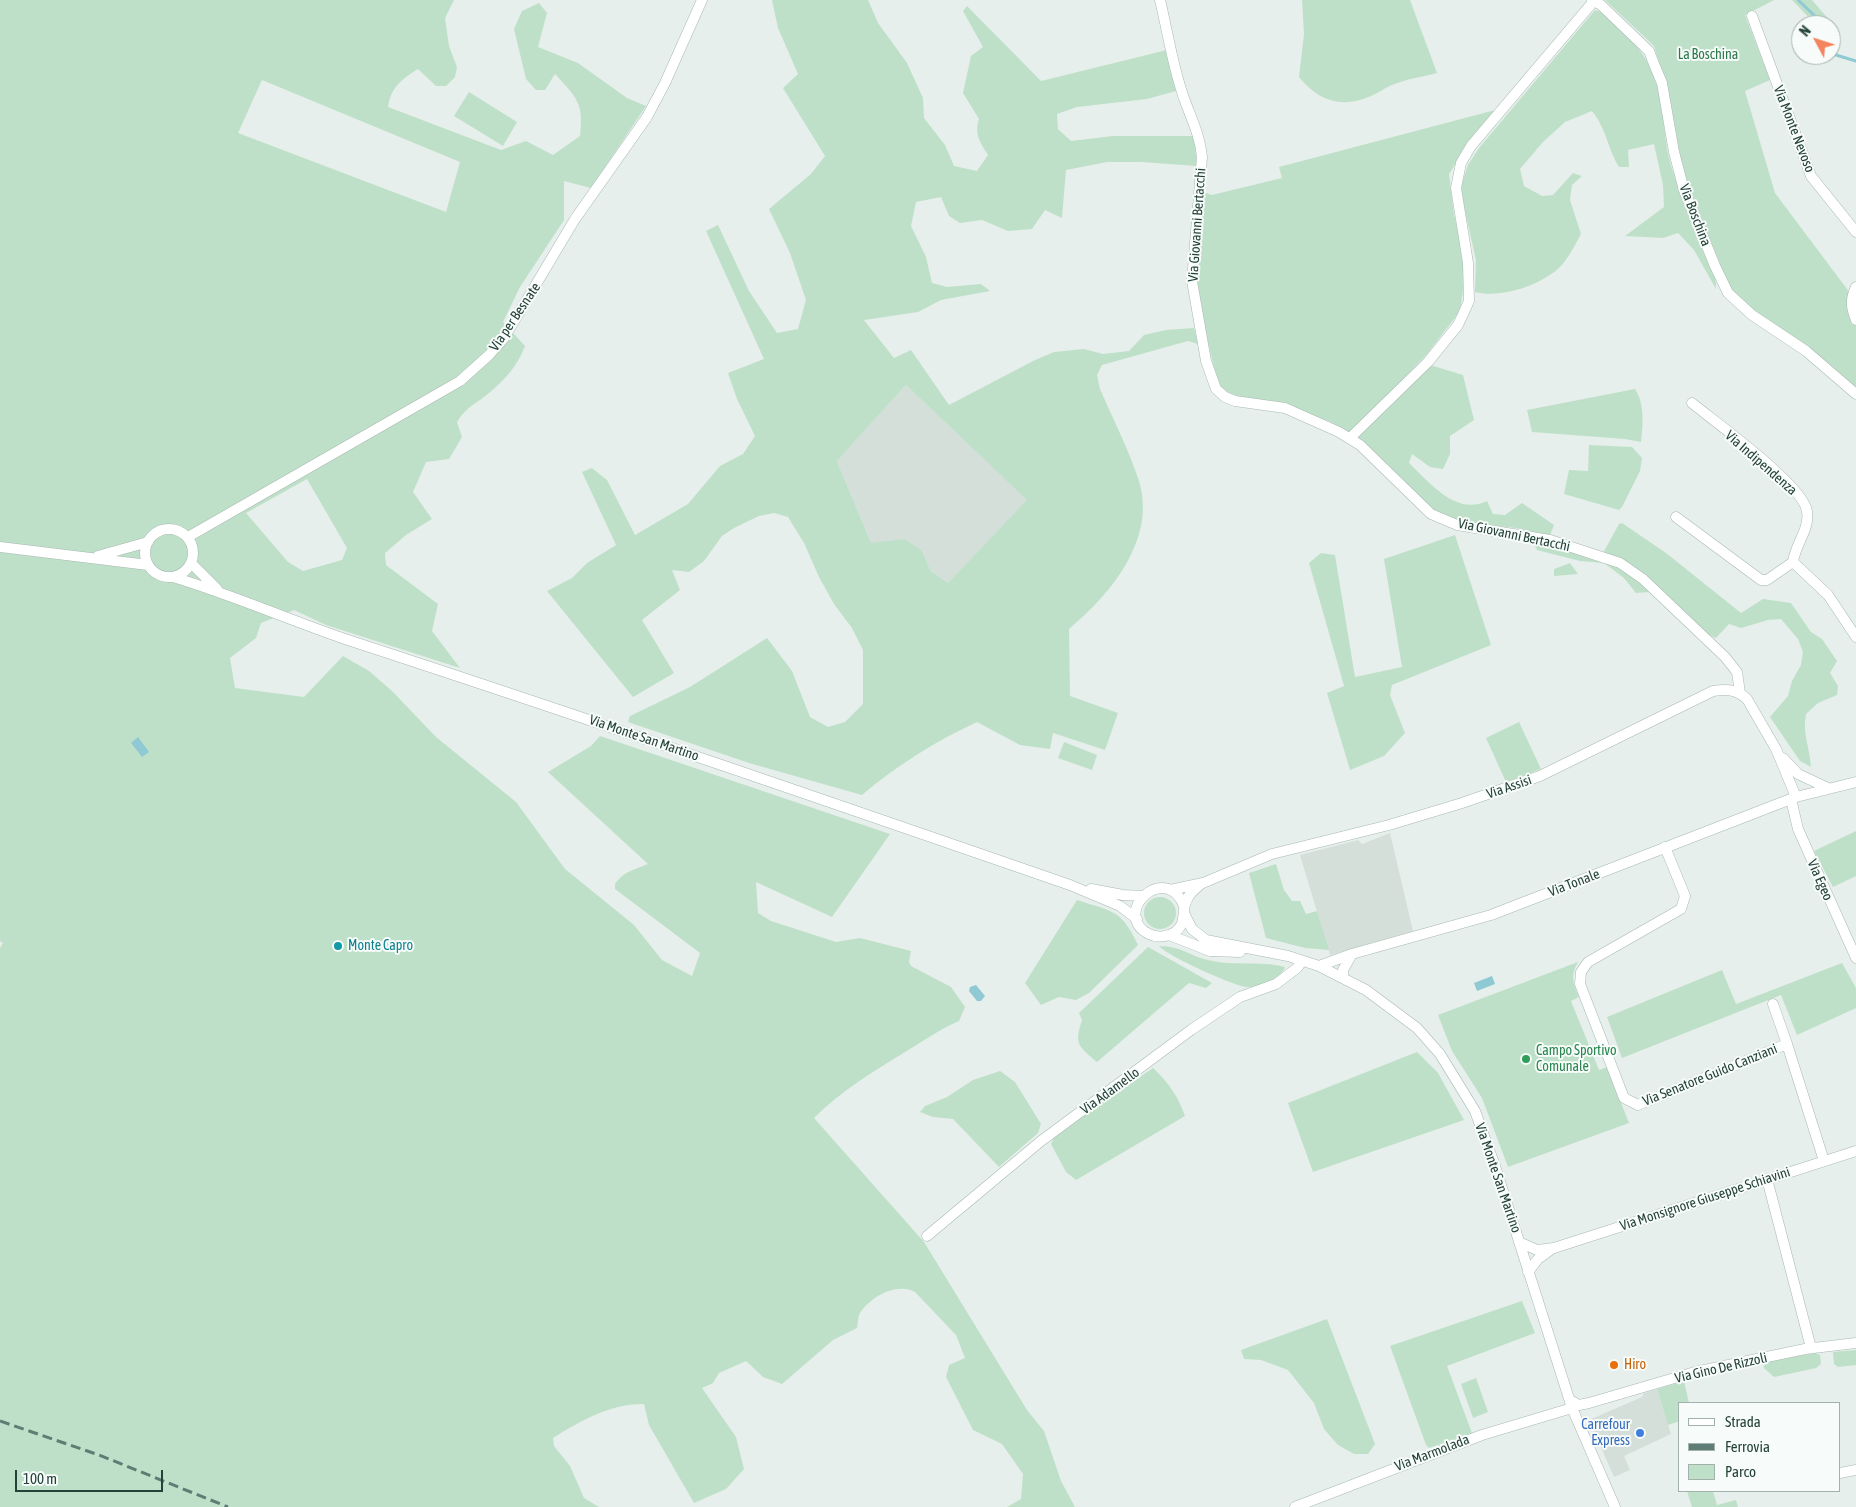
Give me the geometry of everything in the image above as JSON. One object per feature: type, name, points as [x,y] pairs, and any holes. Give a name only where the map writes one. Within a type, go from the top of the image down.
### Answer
[{"type":"street","name":"Via per Besnate","points":[[188,537],[460,381],[489,355],[504,338],[575,219],[646,117],[665,83],[702,0]]},
{"type":"street","name":"Via Giovanni Bertacchi","points":[[1160,0],[1185,101],[1195,121],[1202,156],[1192,282],[1209,376],[1216,389],[1225,397],[1235,401],[1285,408],[1350,438],[1360,445],[1431,514],[1457,525],[1550,540],[1620,563],[1643,579],[1725,656],[1737,672],[1740,693]]},
{"type":"street","points":[[1350,438],[1422,367],[1458,325],[1469,301],[1468,263],[1456,188],[1461,163],[1472,146],[1593,1]]},
{"type":"street","name":"Via Boschina","points":[[1593,1],[1601,5],[1649,51],[1662,83],[1674,152],[1684,190],[1711,258],[1728,294],[1752,315],[1806,351],[1856,394]]},
{"type":"street","name":"Via Monte Nevoso","points":[[1752,16],[1811,176],[1856,232]]},
{"type":"street","points":[[1856,287],[1851,308],[1856,320]]},
{"type":"street","name":"Via Indipendenza","points":[[1692,404],[1782,477],[1800,496],[1807,509],[1807,520],[1804,534],[1794,551],[1793,562]]},
{"type":"street","points":[[1676,517],[1761,580],[1767,580],[1793,562],[1828,595],[1856,637]]},
{"type":"street","name":"Via Monte San Martino","points":[[96,557],[148,542],[153,535],[167,529],[174,529],[188,537]]},
{"type":"street","points":[[173,577],[181,574],[191,563],[193,554],[188,537]]},
{"type":"street","points":[[148,542],[145,553],[148,565]]},
{"type":"street","name":"Via Monte San Martino","points":[[0,547],[96,557],[148,565],[155,572],[164,576],[218,590],[324,632],[611,726],[1070,886],[1120,906],[1137,919],[1140,925],[1150,934],[1157,936],[1169,935],[1210,951],[1261,952]]},
{"type":"street","name":"Via Monte San Martino","points":[[191,563],[218,590]]},
{"type":"street","name":"Via Assisi","points":[[1170,890],[1203,882],[1272,854],[1398,822],[1540,776],[1713,691],[1728,689],[1740,693]]},
{"type":"street","points":[[1740,693],[1752,706],[1776,749],[1793,798]]},
{"type":"street","points":[[1776,749],[1798,774],[1828,788]]},
{"type":"street","name":"Via Tonale","points":[[1318,966],[1352,954],[1491,915],[1793,798],[1856,782]]},
{"type":"street","name":"Via Egeo","points":[[1793,798],[1798,829],[1856,958]]},
{"type":"street","name":"Via Senatore Guido Canziani","points":[[1665,847],[1686,896],[1680,909],[1588,962],[1581,972],[1580,984],[1624,1098],[1638,1105],[1787,1044]]},
{"type":"street","name":"Via Assisi","points":[[1185,910],[1190,894],[1203,882]]},
{"type":"street","name":"Via Monte San Martino","points":[[1070,886],[1123,895],[1143,896],[1156,888],[1170,890],[1178,896],[1192,929],[1206,940],[1302,961],[1342,977],[1366,990],[1409,1021],[1440,1054],[1475,1110],[1573,1409],[1615,1507]]},
{"type":"street","points":[[1137,919],[1137,906],[1143,896]]},
{"type":"street","points":[[1169,935],[1180,927],[1185,910]]},
{"type":"street","points":[[1342,977],[1343,970],[1352,954]]},
{"type":"street","name":"Via Adamello","points":[[928,1236],[1041,1141],[1183,1036],[1240,997],[1276,984],[1297,968],[1302,961]]},
{"type":"street","name":"Via Senatore Guido Canziani","points":[[1773,1004],[1824,1161]]},
{"type":"street","name":"Via Monsignore Giuseppe Schiavini","points":[[1519,1242],[1537,1250],[1554,1248],[1856,1150]]},
{"type":"street","points":[[1767,1179],[1811,1348]]},
{"type":"street","name":"Via Monsignore Giuseppe Schiavini","points":[[1528,1272],[1538,1259],[1554,1248]]},
{"type":"street","name":"Via Gino De Rizzoli","points":[[1573,1409],[1579,1405],[1695,1372],[1811,1348],[1856,1343]]},
{"type":"street","points":[[1573,1409],[1589,1403]]},
{"type":"street","name":"Via Marmolada","points":[[1296,1507],[1482,1435],[1573,1409]]},
{"type":"street","points":[[1841,1473],[1856,1470]]},
{"type":"shaded area","points":[[906,385],[1028,500],[948,583],[931,571],[922,551],[871,543],[837,461]]},
{"type":"shaded area","points":[[1390,833],[1413,931],[1330,955],[1300,855],[1358,840],[1362,844]]},
{"type":"shaded area","points":[[1657,1389],[1671,1434],[1624,1456],[1630,1470],[1614,1477],[1589,1420],[1642,1397],[1644,1393]]},
{"type":"green space","points":[[0,0],[454,0],[445,18],[449,46],[457,67],[455,77],[446,86],[436,86],[418,69],[398,84],[389,100],[388,107],[501,150],[526,141],[553,155],[580,136],[581,116],[580,108],[574,95],[555,74],[545,90],[536,90],[526,79],[514,29],[522,11],[539,3],[547,13],[538,47],[578,63],[627,98],[646,106],[591,188],[564,181],[564,220],[520,287],[503,322],[525,346],[522,353],[506,377],[461,416],[457,422],[462,437],[449,459],[426,462],[413,492],[432,519],[406,535],[385,553],[386,565],[438,604],[432,631],[460,668],[326,625],[294,610],[261,623],[256,638],[230,658],[235,688],[304,697],[343,656],[369,671],[392,691],[436,737],[516,802],[565,869],[634,925],[662,960],[692,976],[700,953],[615,889],[615,884],[622,876],[648,864],[548,772],[591,746],[600,736],[890,834],[832,917],[756,882],[758,913],[771,921],[836,942],[860,938],[911,951],[909,962],[911,966],[951,987],[965,1007],[959,1021],[937,1032],[868,1075],[835,1099],[814,1118],[924,1242],[1027,1410],[1044,1431],[1061,1481],[1075,1507],[1007,1507],[1021,1499],[1023,1474],[1002,1444],[973,1430],[946,1377],[949,1365],[965,1358],[956,1335],[915,1292],[908,1289],[900,1289],[877,1296],[860,1313],[857,1328],[833,1340],[782,1384],[763,1377],[746,1361],[719,1373],[713,1383],[702,1388],[736,1437],[744,1469],[726,1489],[694,1503],[649,1425],[644,1404],[632,1404],[597,1414],[553,1438],[554,1446],[570,1466],[584,1498],[599,1507],[0,1507],[0,948],[3,943],[0,941]],"holes":[[[262,80],[460,162],[446,212],[238,133]],[[307,479],[347,548],[342,560],[303,571],[288,562],[246,513]]]},
{"type":"green space","points":[[772,0],[868,0],[878,23],[907,63],[923,98],[924,118],[945,145],[954,166],[977,171],[988,155],[980,142],[978,134],[979,119],[963,93],[971,56],[983,47],[963,11],[967,6],[1041,81],[1167,50],[1176,91],[1147,99],[1077,107],[1057,114],[1058,129],[1071,141],[1113,136],[1194,136],[1197,166],[1141,162],[1107,162],[1066,170],[1062,218],[1045,210],[1032,229],[1008,231],[982,220],[960,223],[949,216],[941,197],[916,202],[911,226],[926,257],[932,283],[947,287],[981,284],[990,291],[941,300],[918,312],[864,320],[894,358],[911,350],[949,405],[1054,352],[1084,349],[1103,354],[1129,351],[1144,335],[1166,330],[1194,328],[1198,344],[1188,341],[1102,365],[1097,375],[1100,389],[1135,469],[1143,503],[1141,524],[1136,544],[1126,564],[1100,600],[1069,629],[1070,696],[1118,713],[1105,750],[1053,733],[1050,749],[1020,745],[977,722],[917,755],[862,795],[749,763],[628,722],[630,716],[690,687],[767,638],[792,671],[810,717],[828,727],[845,722],[863,704],[863,650],[852,628],[834,604],[819,577],[804,543],[788,517],[774,513],[759,516],[722,536],[704,561],[689,572],[672,570],[680,590],[642,620],[674,673],[633,697],[547,591],[572,578],[587,563],[616,545],[582,472],[592,468],[607,480],[635,535],[688,504],[720,466],[743,454],[755,436],[737,399],[728,373],[764,359],[706,231],[718,225],[749,291],[777,333],[798,329],[806,300],[790,253],[769,209],[811,174],[825,156],[783,88],[798,74],[778,28]],"holes":[[[906,385],[1027,500],[948,583],[931,571],[922,551],[905,539],[871,543],[837,461]]]},
{"type":"green space","points":[[1302,0],[1410,0],[1437,73],[1397,83],[1360,100],[1340,102],[1322,97],[1299,77],[1304,34]]},
{"type":"green space","name":"La Boschina","points":[[1605,0],[1774,0],[1745,15],[1770,80],[1745,91],[1775,193],[1856,301],[1856,389],[1807,346],[1749,307],[1731,291],[1717,267],[1684,177],[1669,94],[1654,46]]},
{"type":"green space","points":[[1792,0],[1812,0],[1825,15],[1806,15]]},
{"type":"green space","points":[[1595,10],[1618,25],[1641,51],[1650,67],[1660,97],[1667,149],[1672,169],[1694,228],[1712,266],[1716,289],[1694,250],[1678,233],[1663,238],[1625,236],[1664,207],[1663,185],[1654,144],[1628,150],[1629,167],[1619,167],[1601,125],[1592,111],[1565,122],[1543,142],[1520,169],[1524,186],[1542,196],[1553,195],[1573,173],[1582,176],[1572,185],[1570,200],[1581,234],[1569,255],[1548,277],[1524,288],[1486,294],[1475,292],[1476,260],[1462,198],[1462,183],[1468,165],[1479,148]]},
{"type":"green space","points":[[469,92],[517,122],[503,146],[454,116]]},
{"type":"green space","points":[[1499,109],[1473,136],[1449,174],[1454,215],[1464,253],[1465,277],[1460,311],[1427,354],[1349,435],[1331,422],[1289,407],[1232,398],[1218,385],[1203,320],[1197,279],[1203,192],[1212,195],[1282,178],[1279,167]]},
{"type":"green space","points":[[1430,365],[1463,375],[1474,420],[1450,436],[1450,454],[1443,469],[1430,467],[1412,454],[1409,463],[1435,488],[1454,501],[1476,504],[1487,501],[1493,514],[1505,515],[1522,503],[1554,525],[1550,535],[1536,534],[1515,528],[1473,523],[1444,515],[1434,510],[1356,439]]},
{"type":"green space","points":[[1635,389],[1642,408],[1641,442],[1625,439],[1532,432],[1527,410]]},
{"type":"green space","points":[[1589,445],[1632,447],[1642,458],[1640,471],[1619,510],[1564,494],[1569,470],[1588,471]]},
{"type":"green space","points":[[1622,523],[1666,553],[1741,613],[1763,599],[1791,603],[1811,632],[1822,639],[1837,661],[1830,673],[1838,686],[1837,695],[1818,703],[1806,714],[1806,734],[1811,767],[1800,761],[1770,717],[1788,696],[1792,681],[1801,665],[1803,652],[1798,639],[1781,619],[1768,620],[1741,628],[1729,624],[1716,638],[1704,633],[1603,553],[1619,524]]},
{"type":"green space","points":[[1455,535],[1491,645],[1392,685],[1390,695],[1405,733],[1384,756],[1350,770],[1327,693],[1344,686],[1309,563],[1321,553],[1335,555],[1355,677],[1402,667],[1384,559]]},
{"type":"green space","points":[[1532,541],[1604,563],[1580,561],[1537,550]]},
{"type":"green space","points":[[1570,563],[1578,574],[1554,576],[1554,569]]},
{"type":"green space","points":[[1604,563],[1610,563],[1629,573],[1649,592],[1636,593],[1624,578]]},
{"type":"green space","points":[[1519,722],[1541,769],[1506,782],[1486,738]]},
{"type":"green space","points":[[1064,742],[1097,755],[1092,770],[1058,758]]},
{"type":"green space","points":[[1856,831],[1856,876],[1833,887],[1814,851]]},
{"type":"green space","points":[[1276,864],[1284,890],[1292,901],[1300,901],[1306,914],[1317,911],[1329,950],[1305,948],[1266,938],[1249,873]]},
{"type":"green space","points":[[1160,897],[1172,901],[1176,913],[1172,925],[1160,929],[1148,925],[1144,913],[1148,901]]},
{"type":"green space","points":[[1077,900],[1108,910],[1121,918],[1138,945],[1089,993],[1076,1000],[1059,997],[1041,1005],[1025,983]]},
{"type":"green space","points":[[1159,946],[1179,949],[1197,957],[1214,961],[1285,967],[1279,975],[1269,982],[1246,987],[1200,970],[1164,951]]},
{"type":"green space","points":[[1148,947],[1212,983],[1206,988],[1189,983],[1097,1062],[1079,1044],[1078,1034],[1082,1020],[1079,1013]]},
{"type":"green space","name":"Campo Sportivo Comunale","points":[[1578,962],[1573,980],[1579,997],[1571,1001],[1599,1070],[1607,1067],[1629,1123],[1508,1167],[1482,1098],[1452,1051],[1438,1015]]},
{"type":"green space","points":[[1842,963],[1856,988],[1856,1008],[1797,1035],[1781,995],[1622,1058],[1607,1017],[1722,970],[1736,1004]]},
{"type":"green space","points":[[1417,1052],[1438,1073],[1464,1120],[1313,1172],[1288,1103]]},
{"type":"green space","points":[[1153,1068],[1172,1090],[1185,1116],[1076,1180],[1066,1172],[1051,1144],[1055,1135]]},
{"type":"green space","points":[[1000,1071],[1015,1082],[1041,1124],[1038,1133],[999,1167],[953,1119],[933,1117],[920,1112],[925,1106],[947,1097],[973,1080]]},
{"type":"green space","points":[[1522,1301],[1535,1333],[1447,1366],[1472,1433],[1429,1448],[1426,1445],[1390,1346]]},
{"type":"green space","points":[[1327,1319],[1375,1444],[1368,1454],[1354,1454],[1338,1445],[1324,1429],[1314,1403],[1288,1370],[1261,1360],[1244,1359],[1241,1350]]},
{"type":"green space","points":[[1856,1350],[1856,1365],[1838,1367],[1834,1364],[1833,1352]]},
{"type":"green space","points":[[1816,1353],[1820,1355],[1821,1364],[1816,1368],[1774,1377],[1764,1368],[1763,1361]]},
{"type":"green space","points":[[1476,1378],[1488,1412],[1473,1418],[1461,1384]]},
{"type":"green space","points":[[1684,1381],[1689,1402],[1678,1402],[1678,1422],[1668,1425],[1657,1389]]},
{"type":"green space","points":[[1687,1492],[1713,1492],[1717,1505],[1736,1500],[1738,1507],[1692,1507]]},
{"type":"water","points":[[138,737],[149,752],[142,757],[131,743]]},
{"type":"water","points":[[1492,976],[1495,984],[1477,991],[1474,983]]},
{"type":"water","points":[[976,985],[985,996],[981,1001],[977,1001],[969,991],[970,987]]},
{"type":"waterway","points":[[1798,0],[1814,15]]},
{"type":"waterway","points":[[1841,56],[1856,61]]},
{"type":"railway","points":[[0,1421],[99,1455],[228,1507]]},
{"type":"place","name":"Monte Capro","points":[[338,946]]},
{"type":"place","name":"Campo Sportivo Comunale","points":[[1526,1059]]},
{"type":"place","name":"Hiro","points":[[1614,1365]]},
{"type":"place","name":"Carrefour Express","points":[[1640,1433]]}]
